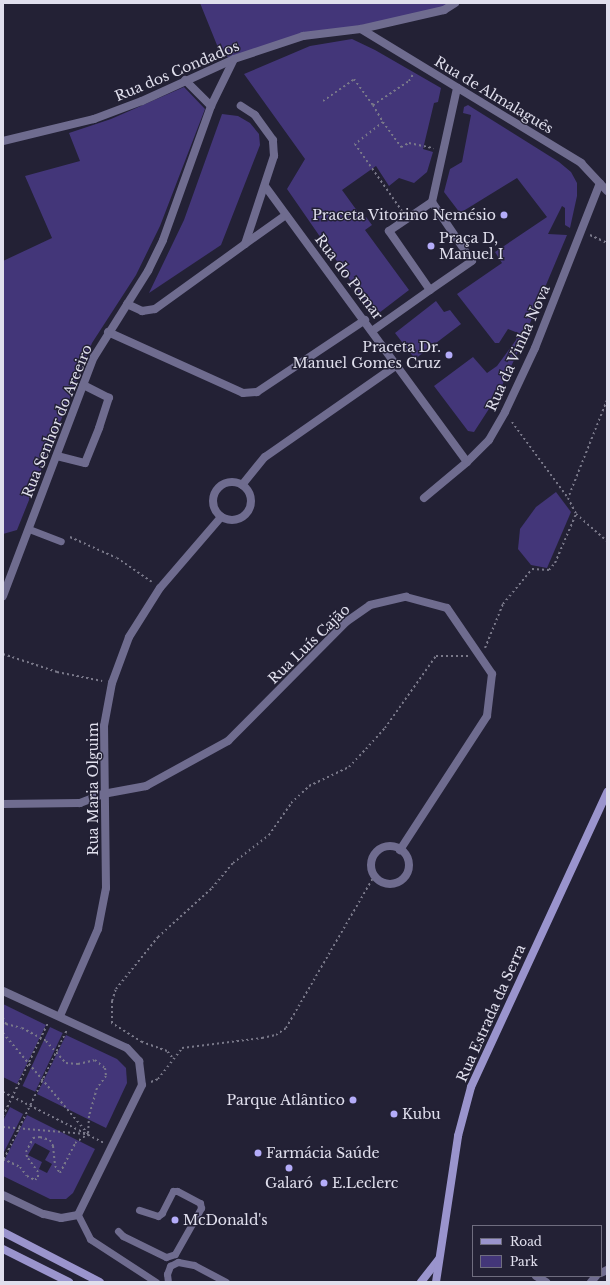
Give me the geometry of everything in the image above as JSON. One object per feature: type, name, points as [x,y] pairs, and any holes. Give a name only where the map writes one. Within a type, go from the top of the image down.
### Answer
[{"type":"street","name":"Rua dos Condados","points":[[3,141],[94,119],[142,101],[185,80],[234,59],[303,36],[361,30],[444,10],[454,3]]},
{"type":"street","name":"Rua de Almalaguês","points":[[361,30],[581,163],[607,191]]},
{"type":"street","name":"Rua Senhor do Areeiro","points":[[3,596],[94,357],[108,332],[127,304],[163,240],[211,106],[234,59]]},
{"type":"street","points":[[185,80],[211,106]]},
{"type":"street","points":[[430,290],[389,231],[432,202],[457,88]]},
{"type":"street","points":[[241,106],[255,115],[272,140],[274,156],[245,244]]},
{"type":"street","name":"Rua da Vinha Nova","points":[[424,498],[467,462],[489,440],[505,412],[535,348],[600,183]]},
{"type":"street","name":"Rua do Pomar","points":[[265,186],[365,320],[467,462]]},
{"type":"street","points":[[372,331],[472,261],[432,202]]},
{"type":"street","points":[[127,304],[142,311],[155,309],[286,215]]},
{"type":"street","points":[[108,332],[243,392],[257,392],[365,320]]},
{"type":"street","points":[[242,485],[265,457],[397,365]]},
{"type":"street","points":[[57,456],[85,463],[99,428],[109,398],[83,385]]},
{"type":"street","points":[[228,482],[242,485],[250,498],[247,512],[235,520],[221,516],[213,504],[216,490],[228,482]]},
{"type":"street","name":"Rua Maria Olguim","points":[[56,1015],[98,929],[103,902],[107,845],[103,794],[104,726],[112,683],[129,637],[160,588],[221,516]]},
{"type":"street","name":"Rua Luís Cajão","points":[[3,804],[80,803],[103,794],[146,786],[228,741],[346,622],[370,605],[406,598],[447,608],[492,674],[487,716],[400,850]]},
{"type":"street","name":"Rua Estrada da Serra","points":[[436,1282],[458,1136],[471,1087],[607,792]]},
{"type":"street","points":[[386,846],[400,850],[408,862],[405,876],[400,881],[386,884],[374,876],[371,861],[379,849],[386,846]]},
{"type":"street","points":[[3,991],[127,1048],[139,1062],[142,1085],[78,1215],[61,1218],[44,1214],[3,1195]]},
{"type":"street","points":[[3,1232],[100,1282]]},
{"type":"street","points":[[3,1249],[69,1282]]},
{"type":"street","name":"Rua Estrada da Serra","points":[[421,1282],[439,1258]]},
{"type":"lane","points":[[29,528],[61,541]]},
{"type":"lane","points":[[118,1231],[123,1236],[166,1257],[176,1254],[201,1208],[200,1203],[177,1191],[173,1191],[162,1213],[158,1216],[139,1210]]},
{"type":"lane","points":[[78,1215],[90,1238],[156,1282]]},
{"type":"lane","points":[[168,1282],[167,1274],[170,1266],[178,1262],[194,1265],[226,1282]]},
{"type":"path","points":[[373,105],[409,81],[415,71]]},
{"type":"path","points":[[323,101],[354,79],[401,147],[409,143],[426,146]]},
{"type":"path","points":[[383,122],[354,144],[407,219]]},
{"type":"path","points":[[582,231],[607,243]]},
{"type":"path","points":[[568,498],[607,400]]},
{"type":"path","points":[[505,412],[568,498],[576,514],[607,541]]},
{"type":"path","points":[[172,1057],[167,1051],[142,1042],[112,1023],[112,1001],[116,989],[142,955],[212,888],[233,863],[269,835],[291,803],[309,786],[349,767],[384,728],[436,656],[480,657],[503,604],[532,569],[549,570],[556,562],[576,514]]},
{"type":"path","points":[[68,536],[117,558],[160,588]]},
{"type":"path","points":[[3,654],[57,672],[112,683]]},
{"type":"path","points":[[142,1085],[158,1079],[172,1057],[182,1048],[262,1038],[276,1035],[286,1028],[374,876]]},
{"type":"path","points":[[3,1116],[41,1037],[56,1015]]},
{"type":"path","points":[[3,1018],[6,1024],[22,1028],[41,1037],[55,1053],[71,1064],[95,1060],[105,1068],[106,1076],[97,1088],[89,1116],[88,1134]]},
{"type":"path","points":[[71,1022],[3,1159],[20,1167],[27,1176],[35,1180],[38,1177],[38,1172],[26,1157],[26,1152],[33,1138],[40,1137],[50,1140],[53,1146],[55,1166],[60,1173],[75,1143],[88,1134]]},
{"type":"path","points":[[3,1033],[88,1134]]},
{"type":"path","points":[[3,1092],[112,1147]]},
{"type":"path","points":[[3,1127],[88,1134]]},
{"type":"green space","points":[[200,3],[455,3],[444,10],[303,36],[234,59],[221,55]]},
{"type":"green space","points":[[352,39],[375,50],[441,88],[438,102],[434,103],[423,149],[433,152],[427,172],[414,183],[399,178],[389,186],[376,166],[342,190],[363,219],[366,217],[372,225],[365,230],[409,290],[379,313],[368,306],[287,189],[305,159],[244,74],[310,46]]},
{"type":"green space","points":[[184,87],[205,109],[160,226],[136,275],[92,343],[17,530],[3,534],[3,261],[52,238],[25,176],[80,161],[69,133],[111,119]]},
{"type":"green space","points":[[468,105],[559,162],[571,172],[577,183],[577,196],[570,228],[565,225],[565,208],[562,206],[548,234],[567,235],[517,354],[496,398],[474,432],[468,431],[434,386],[473,357],[487,373],[497,366],[516,340],[518,333],[508,329],[499,343],[495,343],[457,294],[502,263],[495,252],[547,217],[517,178],[460,213],[444,192],[450,169],[462,162],[471,115],[463,113],[464,107]]},
{"type":"green space","points":[[222,114],[238,116],[250,123],[259,134],[260,145],[221,245],[149,293],[184,220]]},
{"type":"green space","points":[[436,301],[444,312],[450,310],[461,324],[415,359],[395,333]]},
{"type":"green space","points":[[556,492],[571,512],[547,568],[531,565],[518,549],[520,529],[536,507]]},
{"type":"green space","points":[[3,1004],[46,1025],[17,1084],[3,1077]]},
{"type":"green space","points":[[50,1027],[63,1033],[35,1092],[23,1086]]},
{"type":"green space","points":[[66,1035],[117,1059],[126,1068],[127,1083],[106,1128],[37,1094]]},
{"type":"green space","points":[[10,1107],[23,1114],[3,1154],[3,1121]]},
{"type":"green space","points":[[27,1115],[95,1149],[73,1193],[66,1199],[50,1199],[3,1176],[3,1163]],"holes":[[[35,1143],[50,1151],[45,1160],[52,1164],[47,1173],[39,1169],[42,1162],[28,1155]]]},
{"type":"place","name":"Praceta Vitorino Nemésio","points":[[504,215]]},
{"type":"place","name":"Praça D, Manuel I","points":[[431,246]]},
{"type":"place","name":"Praceta Dr. Manuel Gomes Cruz","points":[[449,355]]},
{"type":"place","name":"Parque Atlântico","points":[[353,1100]]},
{"type":"place","name":"Kubu","points":[[394,1114]]},
{"type":"place","name":"Farmácia Saúde","points":[[258,1153]]},
{"type":"place","name":"Galaró","points":[[289,1168]]},
{"type":"place","name":"E.Leclerc","points":[[324,1183]]},
{"type":"place","name":"McDonald's","points":[[175,1220]]}]
